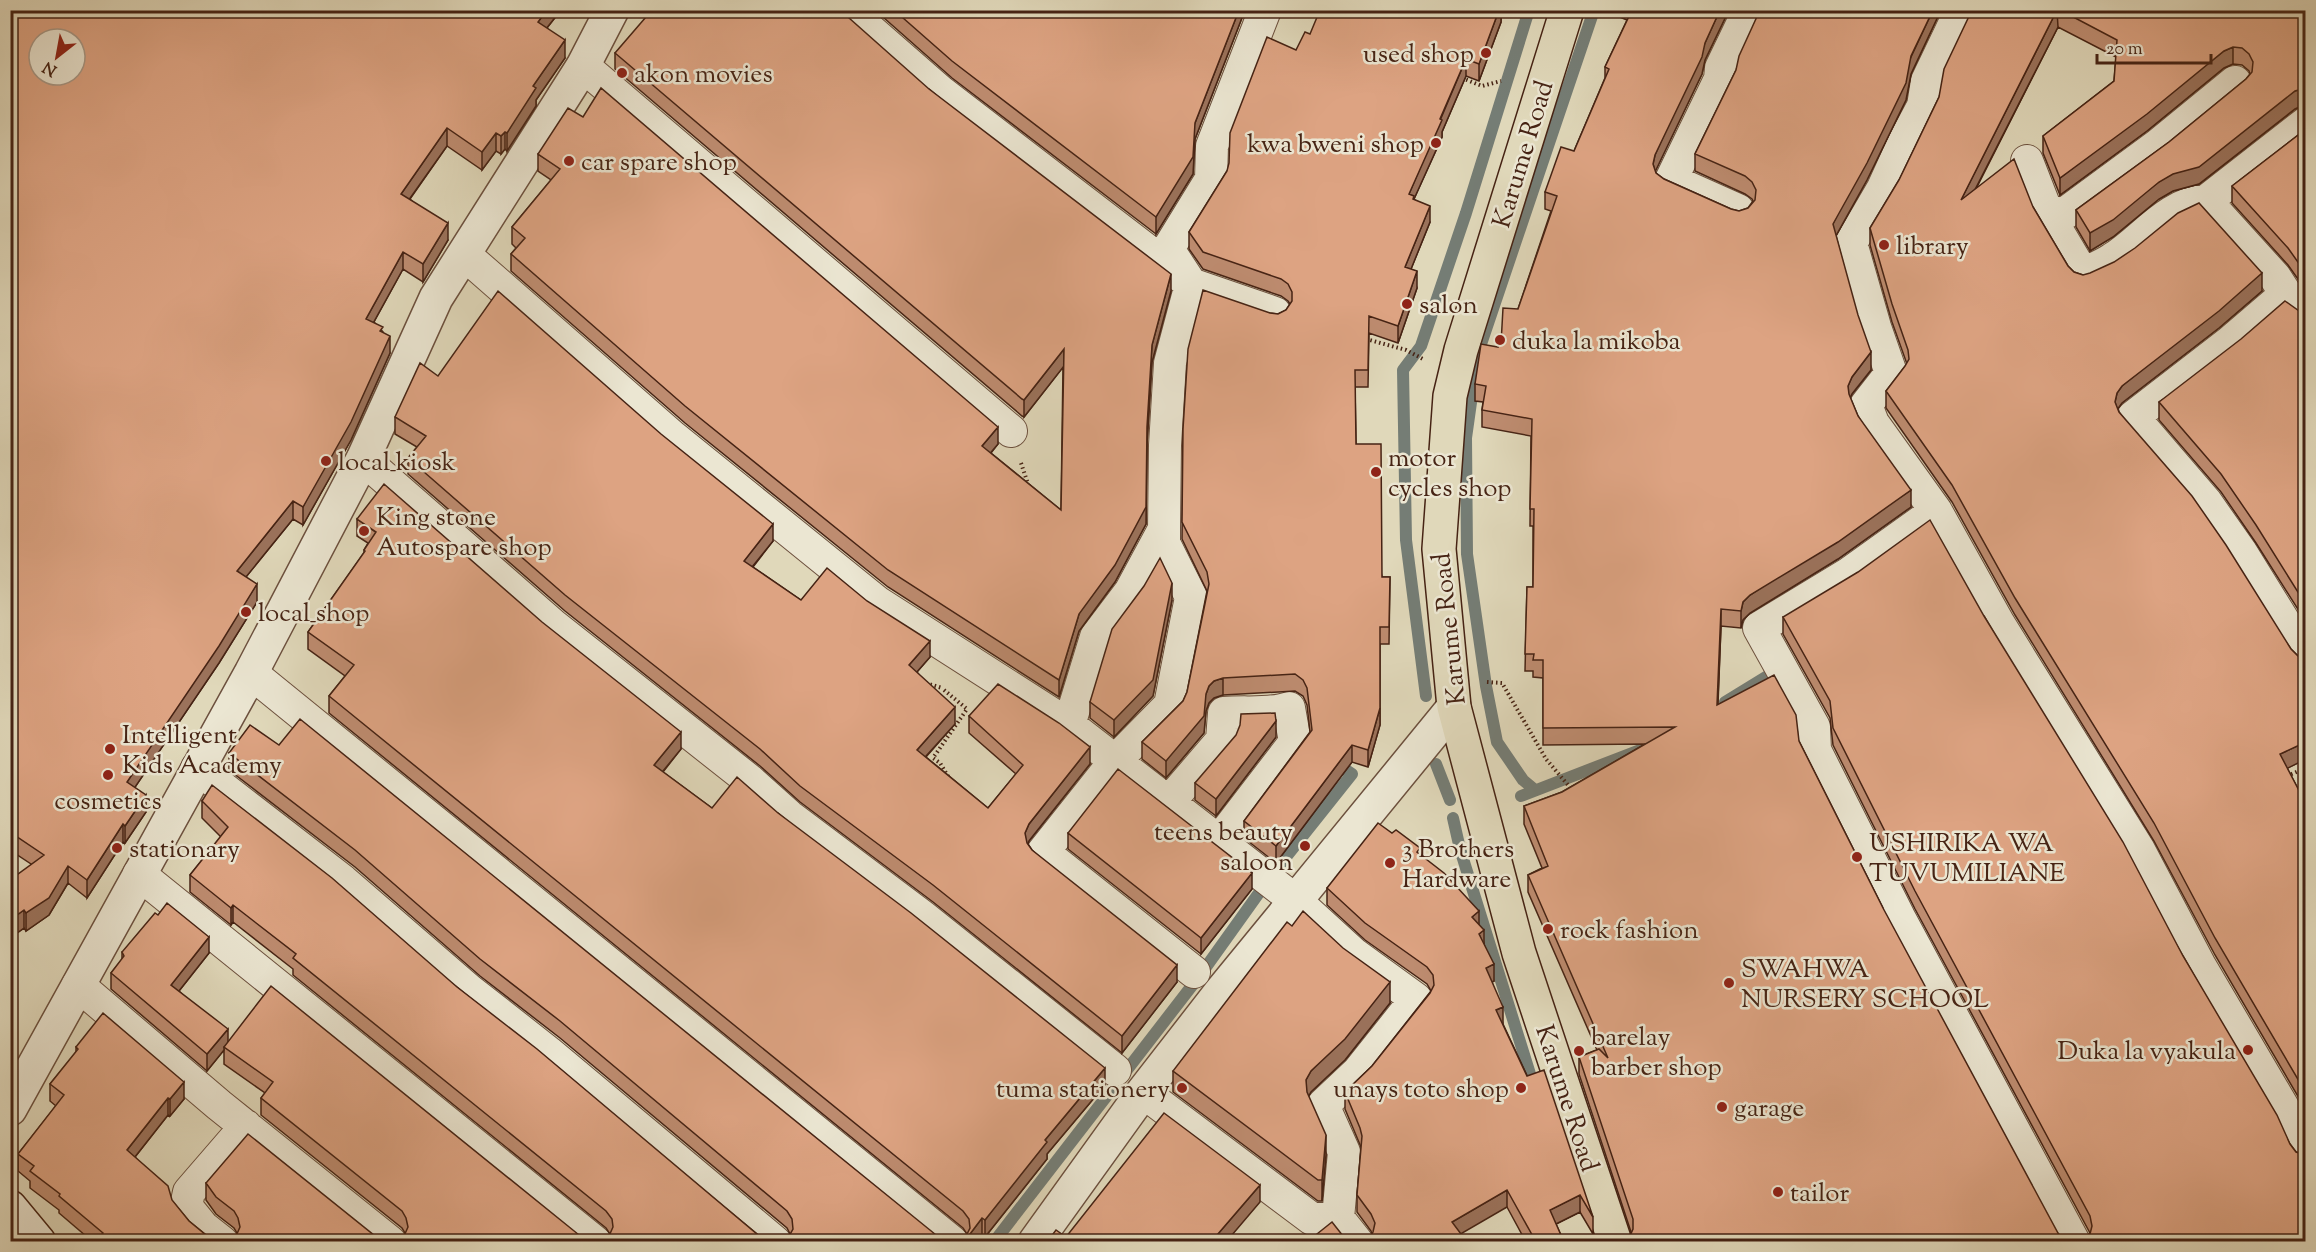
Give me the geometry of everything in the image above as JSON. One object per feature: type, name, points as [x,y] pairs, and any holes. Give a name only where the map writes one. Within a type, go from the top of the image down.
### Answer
[{"type":"main road","name":"Karume Road","points":[[1567,10],[1461,350],[1450,396],[1439,549],[1454,706],[1519,953],[1615,1242]]},
{"type":"street","points":[[10,1109],[251,673],[363,459],[436,298],[583,66],[612,10]]},
{"type":"street","points":[[847,10],[941,92],[1191,284],[1275,313]]},
{"type":"street","points":[[1194,972],[1043,852],[1116,760],[1170,705],[1191,597],[1164,543],[1165,446],[1170,363],[1191,284],[1168,249],[1211,179],[1212,146],[1265,10]]},
{"type":"street","points":[[1738,210],[1671,180],[1720,79],[1721,68],[1749,10]]},
{"type":"street","points":[[1961,10],[1928,81],[1923,106],[1883,188],[1851,243],[1891,373],[1866,405],[1873,423],[1936,511],[1999,624],[2139,850],[2199,964],[2294,1124],[2306,1154]]},
{"type":"street","points":[[583,66],[1011,431]]},
{"type":"street","points":[[2048,215],[2067,212],[2158,146],[2235,82]]},
{"type":"street","points":[[2027,161],[2048,215],[2083,274],[2113,259],[2177,208],[2194,201],[2206,201],[2306,123]]},
{"type":"street","points":[[2206,201],[2275,277],[2296,304],[2230,342],[2133,417],[2197,491],[2241,552],[2306,657]]},
{"type":"street","points":[[465,255],[673,437],[878,602],[1069,725],[1278,887],[1354,954],[1416,999],[1358,1072],[1323,1105],[1344,1152],[1348,1230],[1312,1220],[1143,1092]]},
{"type":"street","points":[[363,459],[553,625],[749,780],[789,816],[922,916],[1115,1070]]},
{"type":"street","points":[[1936,511],[1848,574],[1759,628],[1899,917],[2074,1242]]},
{"type":"street","points":[[1069,725],[1096,637],[1130,592],[1164,529]]},
{"type":"street","points":[[251,673],[952,1242]]},
{"type":"street","points":[[1035,1242],[1143,1092],[1220,993],[1278,887],[1454,706]]},
{"type":"street","points":[[1169,802],[1222,740],[1224,713],[1275,712],[1289,708],[1295,742],[1219,841]]},
{"type":"street","points":[[197,768],[343,880],[469,990],[548,1052],[775,1242]]},
{"type":"street","points":[[139,874],[595,1242]]},
{"type":"street","points":[[78,985],[246,1126],[390,1242]]},
{"type":"street","points":[[222,1242],[203,1227],[186,1206],[189,1192],[246,1126]]},
{"type":"street","points":[[10,1207],[39,1242]]},
{"type":"path","points":[[1461,78],[1482,86],[1501,81]]},
{"type":"path","points":[[1363,338],[1406,350],[1419,359]]},
{"type":"path","points":[[1011,431],[1030,492]]},
{"type":"path","points":[[942,689],[974,663]]},
{"type":"path","points":[[923,682],[942,689],[967,709],[933,758],[940,763],[954,787]]},
{"type":"path","points":[[1502,682],[1546,759],[1577,795]]},
{"type":"path","points":[[2283,778],[2306,768]]},
{"type":"building","points":[[10,10],[547,10],[538,22],[565,40],[533,86],[536,88],[507,133],[501,136],[496,133],[482,152],[447,128],[401,194],[448,223],[423,264],[403,252],[366,319],[383,327],[380,331],[390,336],[351,422],[303,507],[293,501],[237,571],[257,584],[219,646],[127,782],[146,795],[125,826],[123,824],[87,880],[68,866],[49,898],[26,913],[24,910],[10,920],[10,880],[44,855],[10,832]]},
{"type":"building","points":[[652,10],[840,10],[929,89],[1171,274],[1152,345],[1147,427],[1146,507],[1115,565],[1079,614],[1059,680],[888,570],[685,406],[511,254],[525,238],[512,227],[560,169],[538,154],[568,108],[583,117],[601,88],[998,427],[982,446],[1061,510],[1064,349],[1024,400],[1022,399],[615,53]]},
{"type":"building","points":[[894,10],[1239,10],[1195,123],[1193,157],[1156,217],[952,61]]},
{"type":"building","points":[[1320,10],[1499,10],[1479,64],[1466,59],[1409,194],[1414,196],[1413,199],[1430,206],[1405,267],[1417,271],[1398,326],[1369,316],[1368,370],[1355,370],[1356,444],[1381,444],[1382,577],[1390,577],[1389,627],[1380,627],[1380,708],[1368,750],[1352,745],[1276,846],[1244,821],[1312,730],[1307,688],[1303,680],[1295,674],[1223,678],[1214,681],[1206,694],[1204,716],[1166,761],[1142,742],[1183,701],[1187,692],[1209,584],[1207,572],[1182,522],[1183,429],[1188,349],[1203,290],[1278,314],[1286,310],[1292,301],[1292,292],[1288,284],[1281,279],[1203,252],[1189,232],[1227,171],[1230,133],[1267,37],[1296,50],[1305,32],[1310,34]]},
{"type":"building","points":[[1632,10],[1720,10],[1705,43],[1702,57],[1655,155],[1653,164],[1656,173],[1664,179],[1739,211],[1748,208],[1755,200],[1756,190],[1752,182],[1745,176],[1695,154],[1736,70],[1739,56],[1760,10],[1933,10],[1911,56],[1906,83],[1867,163],[1833,224],[1858,315],[1871,352],[1852,377],[1848,386],[1849,394],[1858,416],[1911,490],[1838,542],[1750,595],[1743,602],[1741,611],[1721,609],[1717,705],[1774,675],[1796,715],[1799,741],[1883,908],[2058,1233],[2069,1242],[1622,1242],[1629,1238],[1633,1229],[1633,1219],[1579,1057],[1599,1049],[1608,1058],[1528,875],[1548,866],[1524,806],[1562,792],[1675,727],[1543,728],[1543,660],[1533,660],[1534,654],[1525,654],[1527,587],[1533,587],[1534,509],[1530,509],[1532,419],[1482,410],[1486,386],[1475,384],[1481,344],[1498,347],[1498,344],[1501,344],[1503,308],[1518,309],[1557,196],[1545,192],[1561,147],[1574,151],[1609,69],[1605,67]]},
{"type":"building","points":[[1972,10],[2057,10],[1961,200],[2014,159],[2033,207],[2068,266],[2074,272],[2083,275],[2114,262],[2178,213],[2199,203],[2262,273],[2219,311],[2122,386],[2115,402],[2119,412],[2192,496],[2226,545],[2291,649],[2298,656],[2306,658],[2306,742],[2280,754],[2306,804],[2306,1093],[2215,938],[2154,823],[2015,598],[1952,485],[1886,391],[1909,359],[1870,228],[1899,180],[1939,97],[1944,69]]},
{"type":"building","points":[[2060,10],[2306,10],[2306,88],[2295,91],[2199,167],[2173,174],[2159,182],[2113,220],[2090,233],[2076,210],[2169,142],[2246,79],[2252,72],[2253,62],[2242,48],[2233,47],[2224,51],[2147,114],[2060,178],[2043,136],[2114,81],[2117,40]]},
{"type":"building","points":[[2306,129],[2306,271],[2232,186]]},
{"type":"building","points":[[498,291],[661,434],[773,524],[744,561],[801,600],[827,568],[867,601],[930,641],[909,665],[955,707],[917,750],[988,808],[1023,765],[969,716],[998,684],[1059,723],[1090,747],[1029,824],[1025,833],[1027,843],[1032,850],[1177,965],[1122,1036],[933,885],[800,786],[760,749],[565,595],[408,458],[426,436],[395,417],[420,363],[438,376]]},
{"type":"building","points":[[2285,301],[2302,313],[2306,313],[2306,605],[2221,474],[2159,402],[2241,339]]},
{"type":"building","points":[[384,484],[542,622],[681,732],[654,765],[712,808],[737,777],[778,813],[911,913],[1105,1068],[1045,1140],[1047,1142],[985,1220],[982,1218],[964,1242],[958,1242],[966,1236],[970,1228],[969,1219],[963,1211],[329,696],[354,665],[308,632],[376,532],[357,519]]},
{"type":"building","points":[[1930,520],[1984,616],[2123,842],[2183,956],[2277,1115],[2290,1144],[2296,1152],[2306,1155],[2306,1242],[2078,1242],[2090,1234],[2092,1226],[2090,1216],[1915,891],[1833,728],[1830,701],[1783,617],[1858,572]]},
{"type":"building","points":[[1160,558],[1172,583],[1153,680],[1114,720],[1090,702],[1112,629],[1144,586]]},
{"type":"building","points":[[1275,713],[1276,721],[1216,799],[1195,783],[1236,735],[1241,714]]},
{"type":"building","points":[[300,719],[946,1242],[781,1242],[789,1236],[793,1229],[792,1219],[787,1211],[560,1021],[480,959],[355,850],[229,753],[250,725],[279,745]]},
{"type":"building","points":[[1118,769],[1252,873],[1201,938],[1068,833]]},
{"type":"building","points":[[212,785],[332,878],[457,987],[537,1049],[769,1242],[601,1242],[609,1236],[613,1227],[612,1219],[606,1211],[293,958],[296,954],[233,905],[231,908],[190,875],[228,827],[202,801]]},
{"type":"building","points":[[1378,823],[1392,833],[1396,830],[1420,848],[1417,852],[1444,873],[1479,911],[1472,917],[1484,930],[1479,934],[1494,964],[1486,968],[1503,1007],[1496,1010],[1527,1076],[1544,1070],[1593,1217],[1580,1195],[1550,1210],[1564,1242],[1533,1242],[1535,1240],[1507,1190],[1452,1222],[1467,1242],[1363,1242],[1369,1239],[1375,1223],[1357,1195],[1362,1136],[1345,1092],[1372,1066],[1434,985],[1433,975],[1427,967],[1365,923],[1327,888]]},
{"type":"building","points":[[167,903],[209,937],[171,985],[228,1029],[207,1054],[111,973],[124,956],[122,952],[155,913],[158,915]]},
{"type":"building","points":[[1303,911],[1343,948],[1390,982],[1345,1039],[1311,1071],[1306,1080],[1307,1092],[1326,1135],[1322,1180],[1318,1180],[1173,1071],[1287,922],[1292,926]]},
{"type":"building","points":[[271,986],[589,1242],[396,1242],[404,1236],[408,1227],[402,1211],[261,1098],[273,1082],[224,1047]]},
{"type":"building","points":[[103,1013],[184,1082],[170,1099],[168,1098],[127,1150],[168,1186],[172,1200],[189,1221],[217,1242],[93,1242],[103,1233],[59,1196],[60,1194],[30,1171],[34,1166],[18,1154],[64,1095],[50,1084]]},
{"type":"building","points":[[1164,1113],[1260,1185],[1211,1242],[1047,1242],[1056,1230],[1066,1237]]},
{"type":"building","points":[[248,1134],[385,1242],[228,1242],[236,1236],[240,1227],[238,1218],[234,1211],[216,1197],[206,1183]]},
{"type":"building","points":[[1332,1222],[1350,1242],[1307,1242]]},
{"type":"waterway","points":[[1426,696],[1406,540],[1403,370],[1421,346],[1466,213],[1529,10]]},
{"type":"waterway","points":[[1535,790],[1523,780],[1497,742],[1486,686],[1467,554],[1466,438],[1478,353],[1594,10]]},
{"type":"waterway","points":[[1725,702],[1769,675],[1776,685]]},
{"type":"waterway","points":[[1521,796],[1640,750]]},
{"type":"waterway","points":[[994,1242],[1201,974],[1274,872],[1352,774],[1334,762]]},
{"type":"waterway","points":[[1436,764],[1450,800]]},
{"type":"waterway","points":[[1453,818],[1460,849],[1535,1090]]},
{"type":"place","name":"used shop","points":[[1486,53]]},
{"type":"place","name":"akon movies","points":[[622,73]]},
{"type":"place","name":"kwa bweni shop","points":[[1436,143]]},
{"type":"place","name":"car spare shop","points":[[569,161]]},
{"type":"place","name":"library","points":[[1884,245]]},
{"type":"place","name":"salon","points":[[1407,304]]},
{"type":"place","name":"duka la mikoba","points":[[1500,340]]},
{"type":"place","name":"local_kiosk","points":[[326,461]]},
{"type":"place","name":"motor cycles shop","points":[[1376,472]]},
{"type":"place","name":"King stone Autospare shop","points":[[364,531]]},
{"type":"place","name":"local_shop","points":[[246,612]]},
{"type":"place","name":"Intelligent Kids Academy","points":[[110,749]]},
{"type":"place","name":"cosmetics","points":[[108,775]]},
{"type":"place","name":"teens beauty saloon","points":[[1305,846]]},
{"type":"place","name":"stationary","points":[[117,848]]},
{"type":"place","name":"USHIRIKA WA TUVUMILIANE","points":[[1857,857]]},
{"type":"place","name":"3 Brothers Hardware","points":[[1390,863]]},
{"type":"place","name":"rock fashion","points":[[1548,929]]},
{"type":"place","name":"SWAHWA NURSERY SCHOOL","points":[[1729,983]]},
{"type":"place","name":"Duka la vyakula","points":[[2248,1050]]},
{"type":"place","name":"barelay barber shop","points":[[1579,1051]]},
{"type":"place","name":"tuma stationery","points":[[1182,1088]]},
{"type":"place","name":"unays toto shop","points":[[1521,1088]]},
{"type":"place","name":"garage","points":[[1722,1107]]},
{"type":"place","name":"tailor","points":[[1778,1192]]}]
